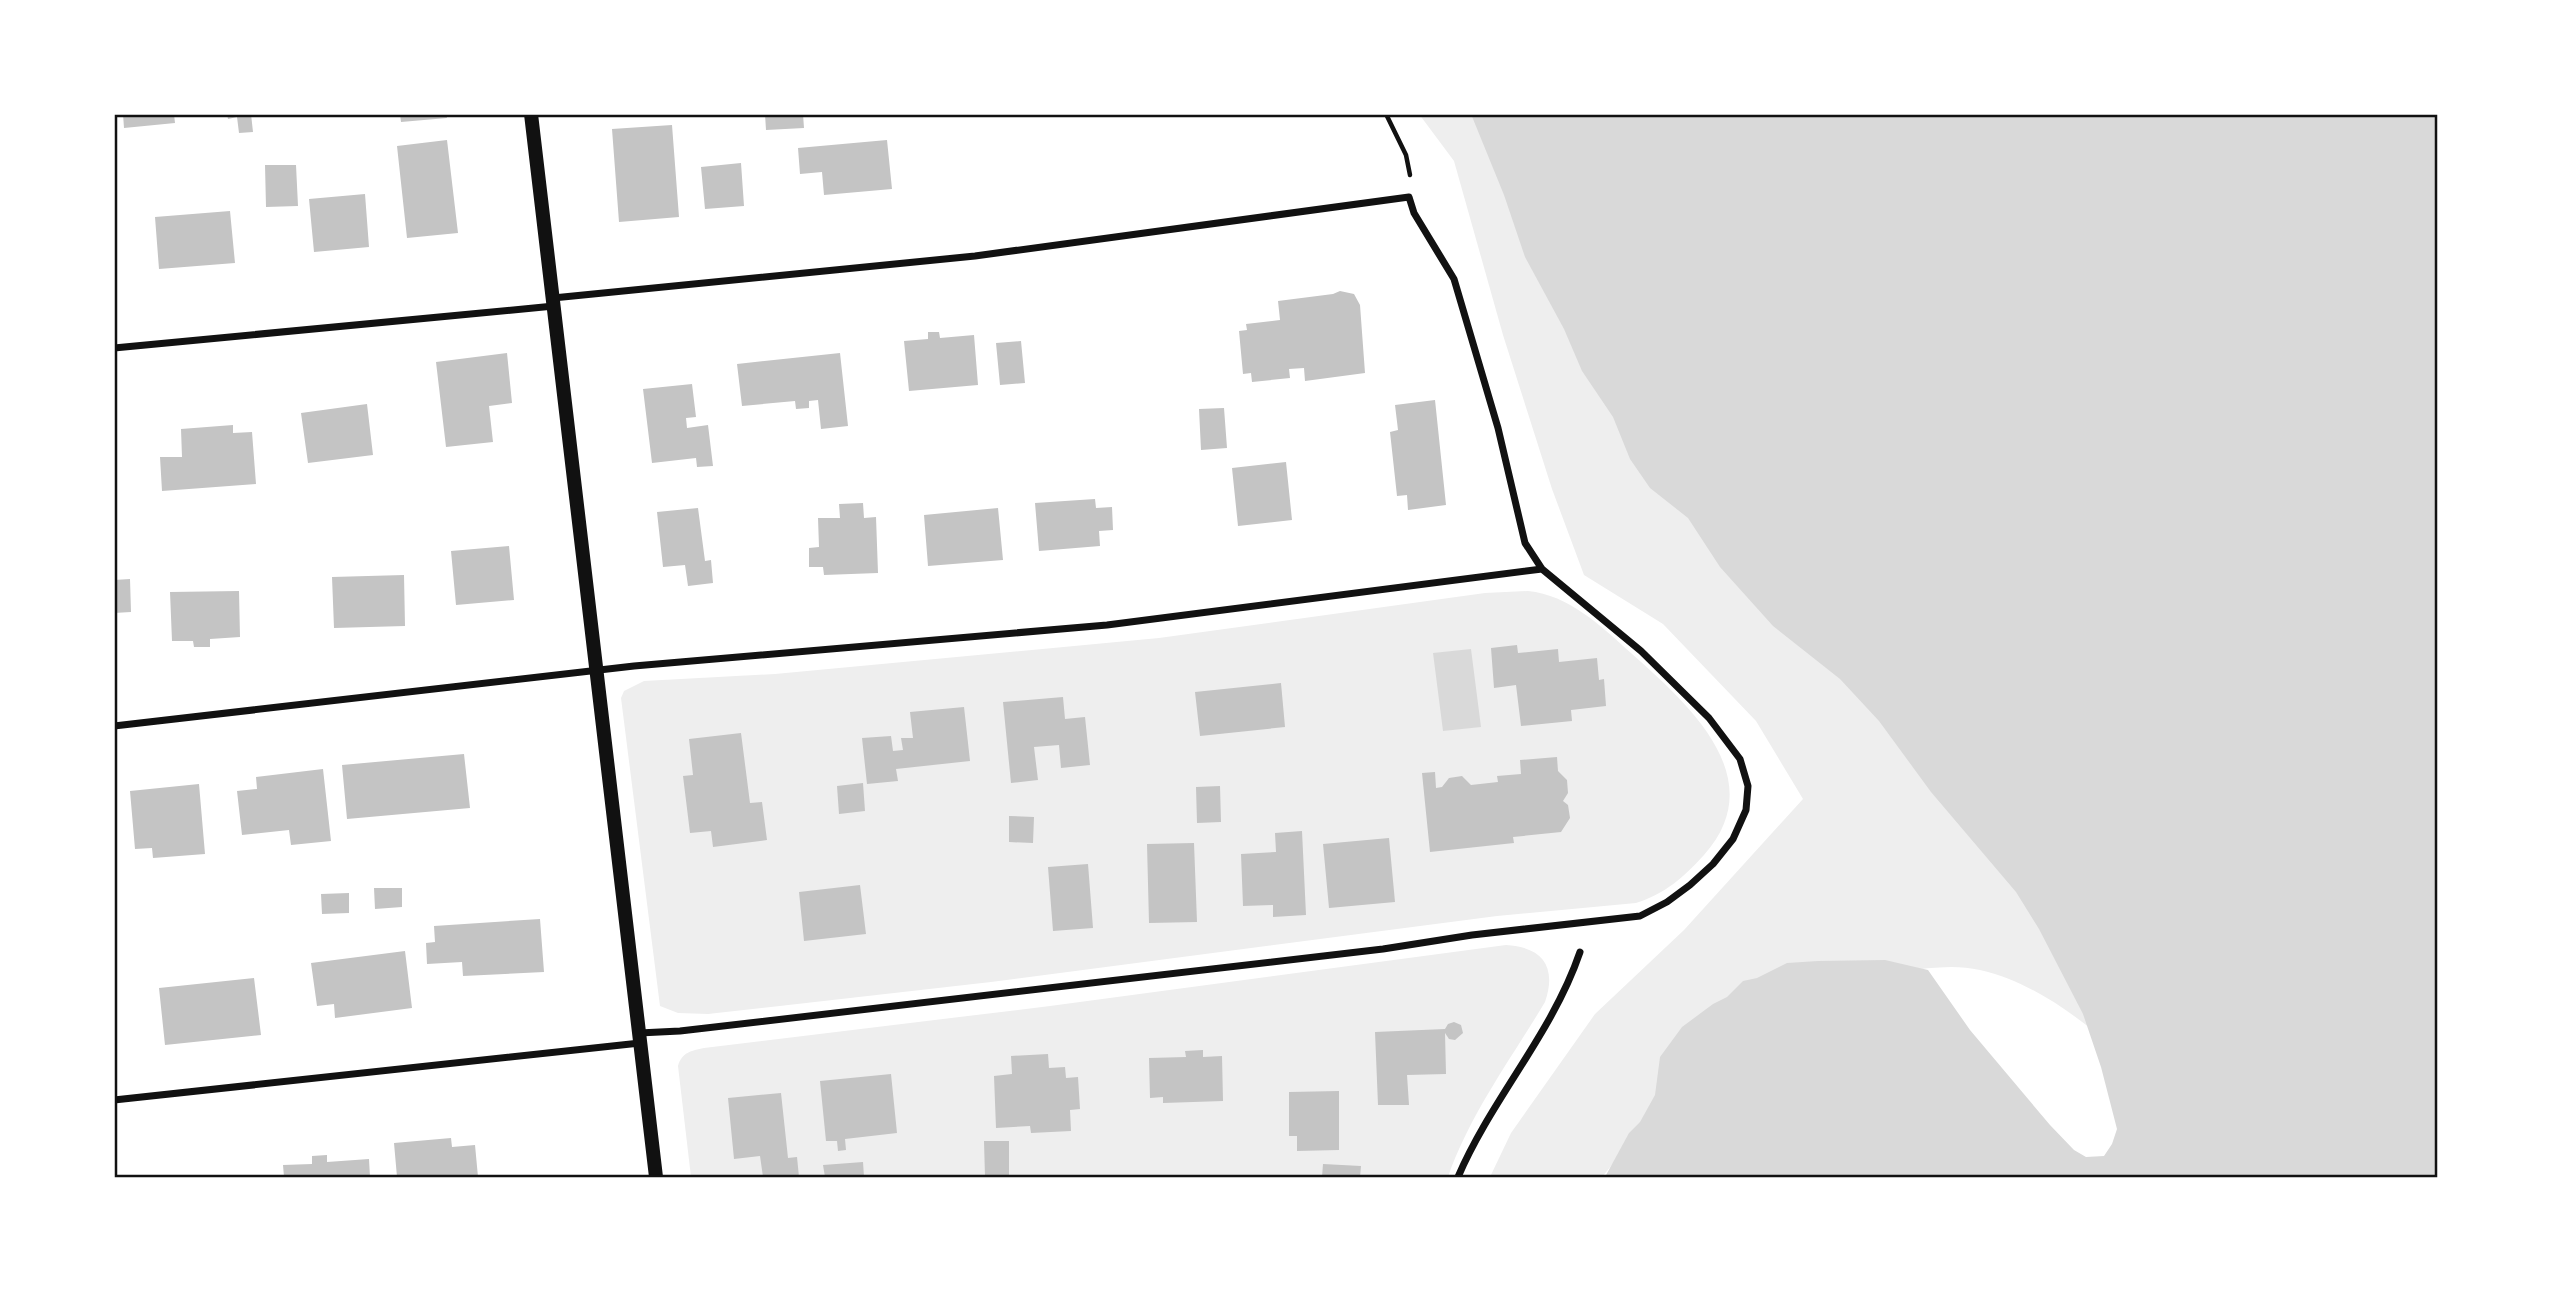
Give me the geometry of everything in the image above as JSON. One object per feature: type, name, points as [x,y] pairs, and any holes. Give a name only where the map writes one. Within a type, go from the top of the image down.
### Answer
[{"type":"main road","points":[[531,114],[656,1177]]},
{"type":"street","points":[[114,348],[975,256],[1409,197],[1414,213],[1454,279],[1498,428],[1525,543],[1542,569],[1641,651],[1709,718],[1740,759],[1748,786],[1746,810],[1733,839],[1713,864],[1667,902],[1640,916],[114,1100]]},
{"type":"street","points":[[114,726],[597,670],[1107,625],[1542,569]]},
{"type":"street","points":[[1458,1177],[1474,1142],[1556,1012],[1580,952]]},
{"type":"path","points":[[1386,114],[1406,155],[1409,166],[1409,197]]},
{"type":"shaded area","points":[[1419,114],[1520,114],[1750,531],[2164,1090],[2078,1019],[2032,989],[2007,978],[1971,968],[1942,967],[1904,971],[1656,1095],[1625,1149],[1602,1177],[1490,1177],[1511,1133],[1595,1014],[1684,930],[1803,799],[1756,721],[1663,624],[1584,575],[1552,489],[1503,335],[1454,161]]},
{"type":"shaded area","points":[[1471,114],[2438,114],[2438,1177],[1605,1177],[1629,1133],[1640,1122],[1655,1095],[1660,1057],[1682,1027],[1727,997],[1743,981],[1757,978],[1787,963],[1885,960],[1928,970],[1970,1030],[2074,1150],[2086,1157],[2104,1156],[2117,1129],[2101,1067],[2083,1014],[2039,929],[2016,892],[1931,792],[1879,721],[1840,679],[1773,626],[1720,567],[1688,518],[1650,488],[1630,459],[1613,417],[1582,371],[1564,329],[1525,257],[1504,195]]},
{"type":"shaded area","points":[[1528,591],[1571,605],[1608,632],[1676,695],[1697,719],[1714,744],[1726,770],[1730,798],[1723,826],[1697,863],[1656,895],[1636,903],[1497,916],[991,982],[708,1014],[678,1013],[660,1006],[621,698],[624,691],[644,681],[775,674],[1159,638],[1485,593]]},
{"type":"shaded area","points":[[1471,649],[1481,727],[1443,731],[1433,653]]},
{"type":"shaded area","points":[[1506,945],[1529,950],[1544,961],[1549,979],[1545,1002],[1479,1109],[1448,1177],[691,1177],[678,1066],[685,1055],[695,1050]]},
{"type":"building","points":[[123,114],[174,114],[175,123],[124,128]]},
{"type":"building","points":[[227,114],[251,114],[253,132],[239,133],[237,117],[228,119]]},
{"type":"building","points":[[400,114],[446,114],[447,118],[401,122]]},
{"type":"building","points":[[765,114],[803,114],[804,128],[766,130]]},
{"type":"building","points":[[672,125],[679,217],[619,222],[612,129]]},
{"type":"building","points":[[447,140],[458,233],[407,238],[397,146]]},
{"type":"building","points":[[887,140],[892,189],[824,195],[822,172],[800,174],[798,148]]},
{"type":"building","points":[[741,163],[744,206],[705,209],[701,167]]},
{"type":"building","points":[[265,165],[296,165],[298,206],[266,207]]},
{"type":"building","points":[[365,194],[369,247],[314,252],[309,199]]},
{"type":"building","points":[[230,211],[235,263],[159,269],[155,217]]},
{"type":"building","points":[[1340,291],[1354,294],[1360,305],[1365,373],[1305,381],[1304,368],[1289,369],[1290,378],[1252,382],[1251,373],[1243,374],[1239,331],[1247,330],[1246,324],[1280,320],[1278,301]]},
{"type":"building","points":[[928,332],[939,332],[940,338],[974,335],[978,385],[909,391],[904,341],[928,339]]},
{"type":"building","points":[[1021,341],[1025,383],[1000,385],[996,343]]},
{"type":"building","points":[[507,353],[512,403],[489,406],[493,442],[446,447],[436,362]]},
{"type":"building","points":[[840,353],[848,426],[821,429],[818,400],[809,401],[809,408],[796,409],[795,401],[742,406],[737,364]]},
{"type":"building","points":[[692,384],[696,417],[686,418],[687,428],[708,425],[713,466],[697,467],[696,458],[652,463],[643,389]]},
{"type":"building","points":[[1435,400],[1446,505],[1408,510],[1407,495],[1397,496],[1390,432],[1398,430],[1395,405]]},
{"type":"building","points":[[367,404],[373,455],[308,463],[301,413]]},
{"type":"building","points":[[1224,408],[1227,448],[1201,450],[1199,409]]},
{"type":"building","points":[[233,425],[233,433],[252,432],[256,484],[162,491],[160,457],[182,457],[181,429]]},
{"type":"building","points":[[1286,462],[1292,520],[1238,526],[1232,468]]},
{"type":"building","points":[[1095,499],[1096,508],[1112,507],[1113,530],[1099,531],[1100,546],[1039,551],[1035,503]]},
{"type":"building","points":[[863,503],[864,518],[876,517],[878,573],[824,575],[823,567],[809,567],[809,548],[819,547],[818,518],[840,518],[839,504]]},
{"type":"building","points":[[698,508],[705,561],[711,560],[713,583],[688,586],[685,565],[663,567],[657,512]]},
{"type":"building","points":[[998,508],[1003,560],[928,566],[924,515]]},
{"type":"building","points":[[509,546],[514,600],[456,605],[451,551]]},
{"type":"building","points":[[404,575],[405,626],[334,628],[332,577]]},
{"type":"building","points":[[130,579],[131,612],[114,613],[114,580]]},
{"type":"building","points":[[239,591],[240,637],[210,639],[210,647],[194,647],[193,641],[172,641],[170,592]]},
{"type":"building","points":[[1517,645],[1518,653],[1558,649],[1559,662],[1597,658],[1599,680],[1604,679],[1606,706],[1571,710],[1572,721],[1521,726],[1516,685],[1494,688],[1491,648]]},
{"type":"building","points":[[1281,683],[1285,727],[1200,736],[1195,692]]},
{"type":"building","points":[[1063,697],[1065,719],[1085,717],[1090,765],[1061,768],[1059,745],[1034,747],[1038,780],[1011,783],[1003,702]]},
{"type":"building","points":[[964,707],[970,761],[896,769],[898,781],[867,784],[862,738],[891,736],[893,751],[903,750],[901,738],[913,738],[910,712]]},
{"type":"building","points":[[741,733],[750,803],[762,802],[767,840],[713,847],[711,831],[690,833],[683,776],[693,775],[689,739]]},
{"type":"building","points":[[464,754],[470,808],[347,819],[342,765]]},
{"type":"building","points":[[1557,757],[1558,771],[1567,780],[1568,793],[1563,801],[1568,805],[1570,818],[1561,832],[1513,837],[1514,843],[1430,852],[1422,773],[1435,772],[1436,788],[1442,787],[1449,778],[1462,776],[1471,785],[1498,782],[1497,776],[1521,774],[1520,760]]},
{"type":"building","points":[[323,769],[331,841],[291,845],[289,830],[242,835],[237,791],[257,789],[256,777]]},
{"type":"building","points":[[863,783],[865,811],[839,814],[837,786]]},
{"type":"building","points":[[199,784],[205,854],[153,858],[152,848],[135,849],[130,791]]},
{"type":"building","points":[[1220,786],[1221,822],[1197,823],[1196,787]]},
{"type":"building","points":[[1009,816],[1034,817],[1033,843],[1009,842]]},
{"type":"building","points":[[1302,831],[1306,915],[1273,917],[1273,905],[1243,906],[1241,854],[1276,852],[1275,833]]},
{"type":"building","points":[[1389,838],[1395,902],[1329,908],[1323,844]]},
{"type":"building","points":[[1194,843],[1197,922],[1149,923],[1147,844]]},
{"type":"building","points":[[1088,864],[1093,928],[1053,931],[1048,867]]},
{"type":"building","points":[[860,885],[866,934],[804,941],[799,892]]},
{"type":"building","points":[[374,888],[402,888],[402,907],[375,909]]},
{"type":"building","points":[[349,893],[349,913],[322,914],[321,894]]},
{"type":"building","points":[[540,919],[544,972],[463,976],[462,962],[427,964],[426,943],[435,942],[434,926]]},
{"type":"building","points":[[405,951],[412,1008],[335,1018],[334,1004],[317,1006],[311,963]]},
{"type":"building","points":[[254,978],[261,1035],[165,1045],[159,988]]},
{"type":"building","points":[[1454,1022],[1461,1025],[1463,1033],[1455,1040],[1449,1039],[1445,1033],[1446,1074],[1407,1075],[1409,1105],[1378,1105],[1375,1032],[1445,1029],[1448,1024]]},
{"type":"building","points":[[1203,1050],[1203,1057],[1222,1056],[1223,1101],[1163,1103],[1163,1097],[1150,1098],[1149,1058],[1186,1057],[1185,1051]]},
{"type":"building","points":[[1048,1054],[1049,1068],[1065,1067],[1066,1078],[1078,1077],[1080,1109],[1070,1110],[1071,1131],[1031,1133],[1030,1126],[996,1128],[994,1076],[1012,1074],[1011,1056]]},
{"type":"building","points":[[891,1074],[897,1133],[845,1139],[846,1150],[838,1151],[837,1141],[826,1141],[820,1081]]},
{"type":"building","points":[[1339,1091],[1339,1150],[1297,1151],[1297,1136],[1289,1136],[1289,1092]]},
{"type":"building","points":[[781,1093],[788,1158],[797,1157],[799,1177],[763,1177],[760,1156],[734,1159],[728,1098]]},
{"type":"building","points":[[451,1138],[452,1147],[475,1145],[478,1177],[397,1177],[394,1143]]},
{"type":"building","points":[[984,1141],[1009,1141],[1009,1177],[985,1177]]},
{"type":"building","points":[[327,1155],[327,1162],[369,1159],[370,1177],[284,1177],[283,1165],[312,1164],[312,1156]]},
{"type":"building","points":[[863,1162],[864,1177],[825,1177],[823,1165]]},
{"type":"building","points":[[1323,1164],[1361,1166],[1360,1177],[1322,1177]]}]
